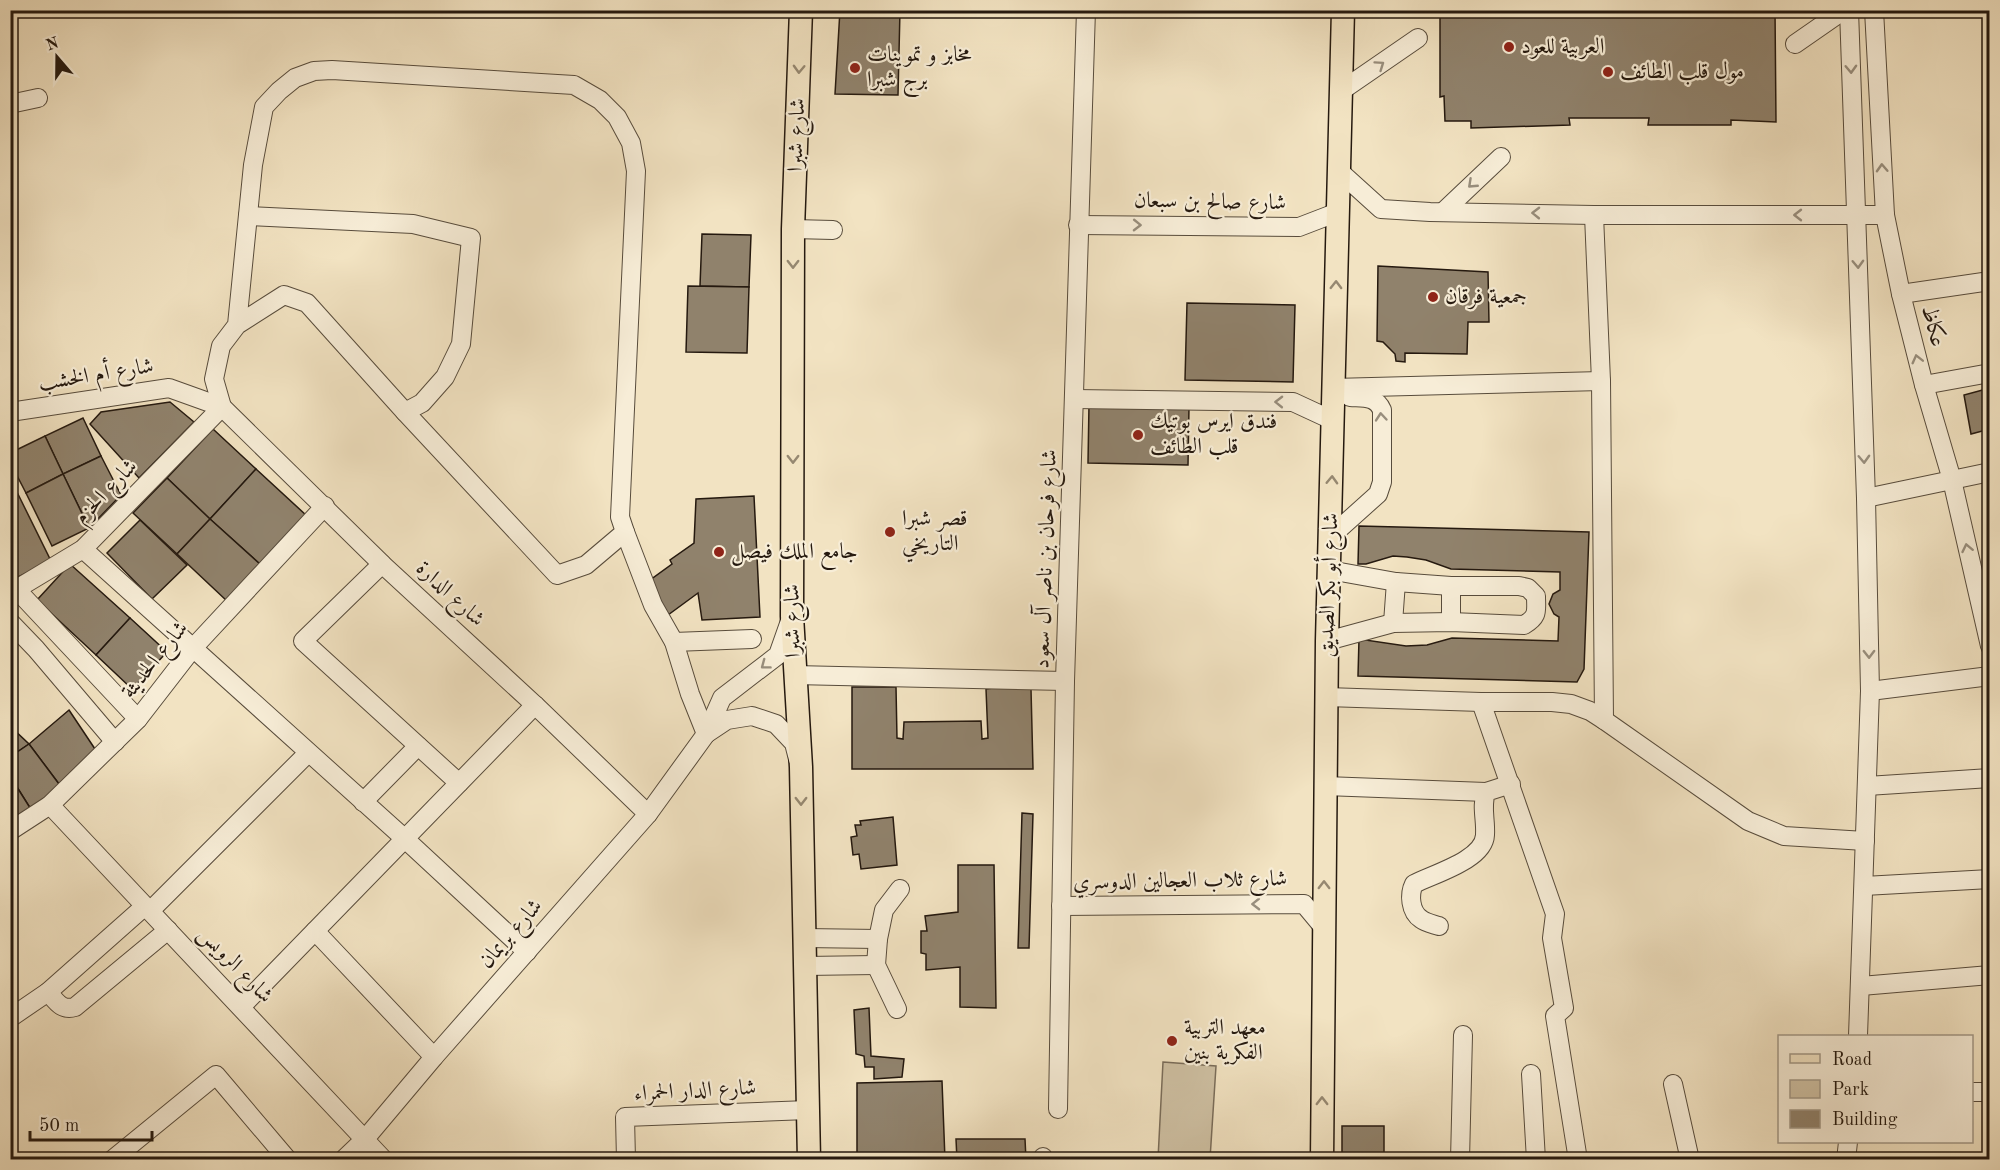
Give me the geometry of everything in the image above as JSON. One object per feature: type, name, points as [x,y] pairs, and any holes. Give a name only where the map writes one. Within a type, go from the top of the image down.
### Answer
[{"type":"main road","name":"شارع شبرا","points":[[801,10],[794,229],[792,616],[801,767],[810,1160]]},
{"type":"main road","name":"شارع أبو بكر الصديق","points":[[1322,1160],[1327,641],[1343,10]]},
{"type":"street","name":"شارع فرحان بن ناصر آل سعود","points":[[1058,1109],[1065,681],[1086,10]]},
{"type":"street","points":[[1795,44],[1844,10]]},
{"type":"street","points":[[1849,10],[1866,498],[1870,691],[1858,1035]]},
{"type":"street","name":"عكاظ","points":[[1874,10],[1885,215],[1901,294],[1924,385],[1982,577],[1989,646]]},
{"type":"street","points":[[1341,91],[1418,38]]},
{"type":"street","points":[[237,325],[253,165],[264,107],[295,78],[314,71],[332,69],[574,85],[600,100],[617,117],[631,143],[636,171],[620,517],[653,605],[674,642],[690,694],[706,734]]},
{"type":"street","points":[[10,104],[38,98]]},
{"type":"street","points":[[1443,212],[1501,157]]},
{"type":"street","points":[[1339,171],[1381,208],[1443,212],[1594,215],[1885,215]]},
{"type":"street","name":"شارع صالح بن سبعان","points":[[1078,225],[1299,227],[1338,212]]},
{"type":"street","points":[[1594,215],[1601,381],[1604,720]]},
{"type":"street","points":[[248,216],[413,224],[471,238],[460,344],[445,377],[422,403],[405,411]]},
{"type":"street","points":[[794,229],[832,230]]},
{"type":"street","points":[[1901,294],[1989,281]]},
{"type":"street","points":[[222,407],[214,379],[221,346],[237,325],[284,295],[307,303],[557,575],[586,565],[625,532]]},
{"type":"street","points":[[1924,385],[1989,373]]},
{"type":"street","points":[[1333,392],[1601,381]]},
{"type":"street","name":"شارع أم الخشب","points":[[10,412],[169,388],[222,407]]},
{"type":"street","points":[[1330,537],[1378,494],[1382,482],[1382,410],[1379,403],[1372,398],[1333,392]]},
{"type":"street","points":[[1075,399],[1293,402],[1334,421]]},
{"type":"street","name":"شارع الدارة","points":[[222,407],[382,564],[535,705],[648,814]]},
{"type":"street","name":"شارع الحزم","points":[[13,591],[83,549],[222,407]]},
{"type":"street","points":[[1866,498],[1989,472]]},
{"type":"street","name":"شارع الحديثة","points":[[10,831],[50,805],[75,778],[138,719],[193,648],[325,506]]},
{"type":"street","points":[[83,549],[527,952]]},
{"type":"street","points":[[382,564],[303,641],[459,783]]},
{"type":"street","points":[[1327,641],[1393,623],[1451,622],[1524,625],[1536,615],[1536,596],[1528,588],[1519,586],[1451,586],[1396,582],[1329,570]]},
{"type":"street","points":[[1393,623],[1396,582]]},
{"type":"street","points":[[1451,586],[1451,622]]},
{"type":"street","points":[[13,591],[138,719]]},
{"type":"street","points":[[706,734],[722,698],[778,655],[792,616]]},
{"type":"street","points":[[10,622],[115,742]]},
{"type":"street","points":[[674,642],[752,639]]},
{"type":"street","points":[[794,675],[1065,681]]},
{"type":"street","points":[[1870,691],[1989,676]]},
{"type":"street","points":[[1326,697],[1561,703],[1590,711],[1748,820],[1768,830],[1784,836],[1865,841]]},
{"type":"street","points":[[1481,702],[1555,914],[1552,938],[1564,1008],[1555,1016],[1578,1160]]},
{"type":"street","points":[[242,1006],[535,705]]},
{"type":"street","points":[[706,734],[727,720],[752,716],[776,724],[794,743],[801,767]]},
{"type":"street","name":"شارع بريمان","points":[[343,1160],[366,1139],[434,1057],[648,814],[706,734]]},
{"type":"street","points":[[363,802],[418,746]]},
{"type":"street","points":[[10,1018],[48,992],[148,909],[308,753]]},
{"type":"street","points":[[1867,786],[1989,778]]},
{"type":"street","points":[[1325,786],[1486,792],[1511,784]]},
{"type":"street","points":[[1439,926],[1422,921],[1416,915],[1412,907],[1410,891],[1414,884],[1468,859],[1478,850],[1486,837],[1482,802],[1486,792]]},
{"type":"street","name":"شارع الرويس","points":[[50,805],[242,1006],[384,1160]]},
{"type":"street","points":[[1864,886],[1989,879]]},
{"type":"street","points":[[897,1009],[876,965],[884,910],[900,889]]},
{"type":"street","name":"شارع ثلاب العجالين الدوسري","points":[[1061,906],[1304,904],[1324,928]]},
{"type":"street","points":[[48,992],[63,1008],[75,1007],[168,930]]},
{"type":"street","points":[[315,931],[434,1057]]},
{"type":"street","points":[[804,938],[878,939]]},
{"type":"street","points":[[805,966],[876,965]]},
{"type":"street","points":[[1861,986],[1989,975]]},
{"type":"street","points":[[1460,1160],[1463,1035]]},
{"type":"street","points":[[1531,1074],[1536,1160]]},
{"type":"street","points":[[112,1160],[216,1075],[288,1160]]},
{"type":"street","points":[[1673,1084],[1690,1160]]},
{"type":"street","points":[[1973,1092],[1989,1092]]},
{"type":"street","name":"شارع الدار الحمراء","points":[[626,1160],[625,1117],[808,1110]]},
{"type":"street","points":[[1846,1160],[1848,1143]]},
{"type":"green space","points":[[1163,1062],[1216,1066],[1210,1159],[1158,1159]]},
{"type":"building","points":[[840,10],[900,10],[898,95],[835,94]]},
{"type":"building","name":"مول قلب الطائف","points":[[1440,10],[1775,10],[1776,122],[1731,120],[1731,125],[1648,125],[1649,118],[1569,118],[1570,125],[1471,128],[1471,121],[1445,121],[1444,96],[1440,97]]},
{"type":"building","points":[[702,234],[751,235],[749,287],[700,286]]},
{"type":"building","name":"جمعية فرقان","points":[[1378,266],[1488,272],[1489,322],[1468,322],[1467,354],[1405,353],[1405,362],[1396,361],[1395,354],[1383,342],[1377,341]]},
{"type":"building","points":[[688,286],[749,287],[747,353],[686,352]]},
{"type":"building","points":[[1187,303],[1295,305],[1293,382],[1185,380]]},
{"type":"building","points":[[1990,388],[1990,429],[1971,434],[1964,395]]},
{"type":"building","points":[[170,402],[194,422],[139,478],[90,424],[101,412]]},
{"type":"building","name":"فندق ايرس بوتيك قلب الطائف","points":[[1089,404],[1189,407],[1188,465],[1088,463]]},
{"type":"building","points":[[83,418],[101,456],[63,474],[45,436]]},
{"type":"building","points":[[213,429],[256,469],[210,519],[167,478]]},
{"type":"building","points":[[45,436],[63,474],[26,493],[10,462],[10,453]]},
{"type":"building","points":[[101,456],[121,495],[89,528],[63,474]]},
{"type":"building","points":[[256,469],[307,516],[261,565],[210,519]]},
{"type":"building","points":[[63,474],[89,528],[52,546],[26,493]]},
{"type":"building","points":[[167,478],[210,519],[177,554],[133,513]]},
{"type":"building","points":[[13,484],[51,561],[10,581],[10,486]]},
{"type":"building","name":"جامع الملك فيصل","points":[[754,496],[760,617],[702,620],[698,593],[668,615],[646,583],[672,564],[670,560],[694,543],[696,499]]},
{"type":"building","points":[[210,519],[261,565],[228,602],[177,554]]},
{"type":"building","points":[[140,520],[187,565],[152,599],[107,553]]},
{"type":"building","points":[[1359,526],[1589,532],[1584,669],[1577,682],[1358,676],[1359,639],[1406,646],[1427,645],[1452,638],[1558,641],[1559,617],[1554,614],[1549,604],[1553,594],[1560,590],[1560,572],[1451,569],[1426,560],[1393,556],[1358,564]]},
{"type":"building","points":[[70,564],[130,618],[96,655],[37,600]]},
{"type":"building","points":[[130,618],[167,652],[132,689],[96,655]]},
{"type":"building","points":[[1013,685],[1031,689],[1033,769],[852,769],[852,687],[896,687],[897,738],[903,739],[904,722],[981,721],[982,739],[988,738],[986,689]]},
{"type":"building","points":[[69,710],[95,749],[59,784],[29,744]]},
{"type":"building","points":[[10,726],[29,744],[10,757]]},
{"type":"building","points":[[29,744],[59,784],[32,811],[10,776],[10,757]]},
{"type":"building","points":[[10,776],[32,811],[10,825]]},
{"type":"building","points":[[1022,813],[1033,814],[1029,948],[1018,948]]},
{"type":"building","points":[[893,817],[897,865],[861,869],[859,854],[853,855],[851,837],[857,836],[855,825],[861,825],[860,821]]},
{"type":"building","points":[[958,865],[994,865],[996,1008],[960,1007],[960,967],[926,970],[926,954],[921,953],[921,931],[927,931],[925,916],[958,912]]},
{"type":"building","points":[[869,1008],[871,1056],[904,1059],[902,1077],[874,1079],[874,1067],[865,1067],[864,1056],[856,1054],[854,1010]]},
{"type":"building","points":[[942,1081],[945,1160],[857,1160],[857,1083]]},
{"type":"building","points":[[1342,1126],[1384,1126],[1384,1160],[1342,1160]]},
{"type":"building","points":[[956,1139],[1025,1139],[1026,1160],[957,1160]]},
{"type":"place","name":"العربية للعود","points":[[1509,47]]},
{"type":"place","name":"مخابز و تموينات برج شبرا","points":[[855,68]]},
{"type":"place","name":"مول قلب الطائف","points":[[1608,72]]},
{"type":"place","name":"جمعية فرقان","points":[[1433,297]]},
{"type":"place","name":"فندق ايرس بوتيك قلب الطائف","points":[[1138,435]]},
{"type":"place","name":"قصر شبرا التاريخي","points":[[890,532]]},
{"type":"place","name":"جامع الملك فيصل","points":[[719,552]]},
{"type":"place","name":"معهد التربية الفكرية بنين","points":[[1172,1041]]}]
